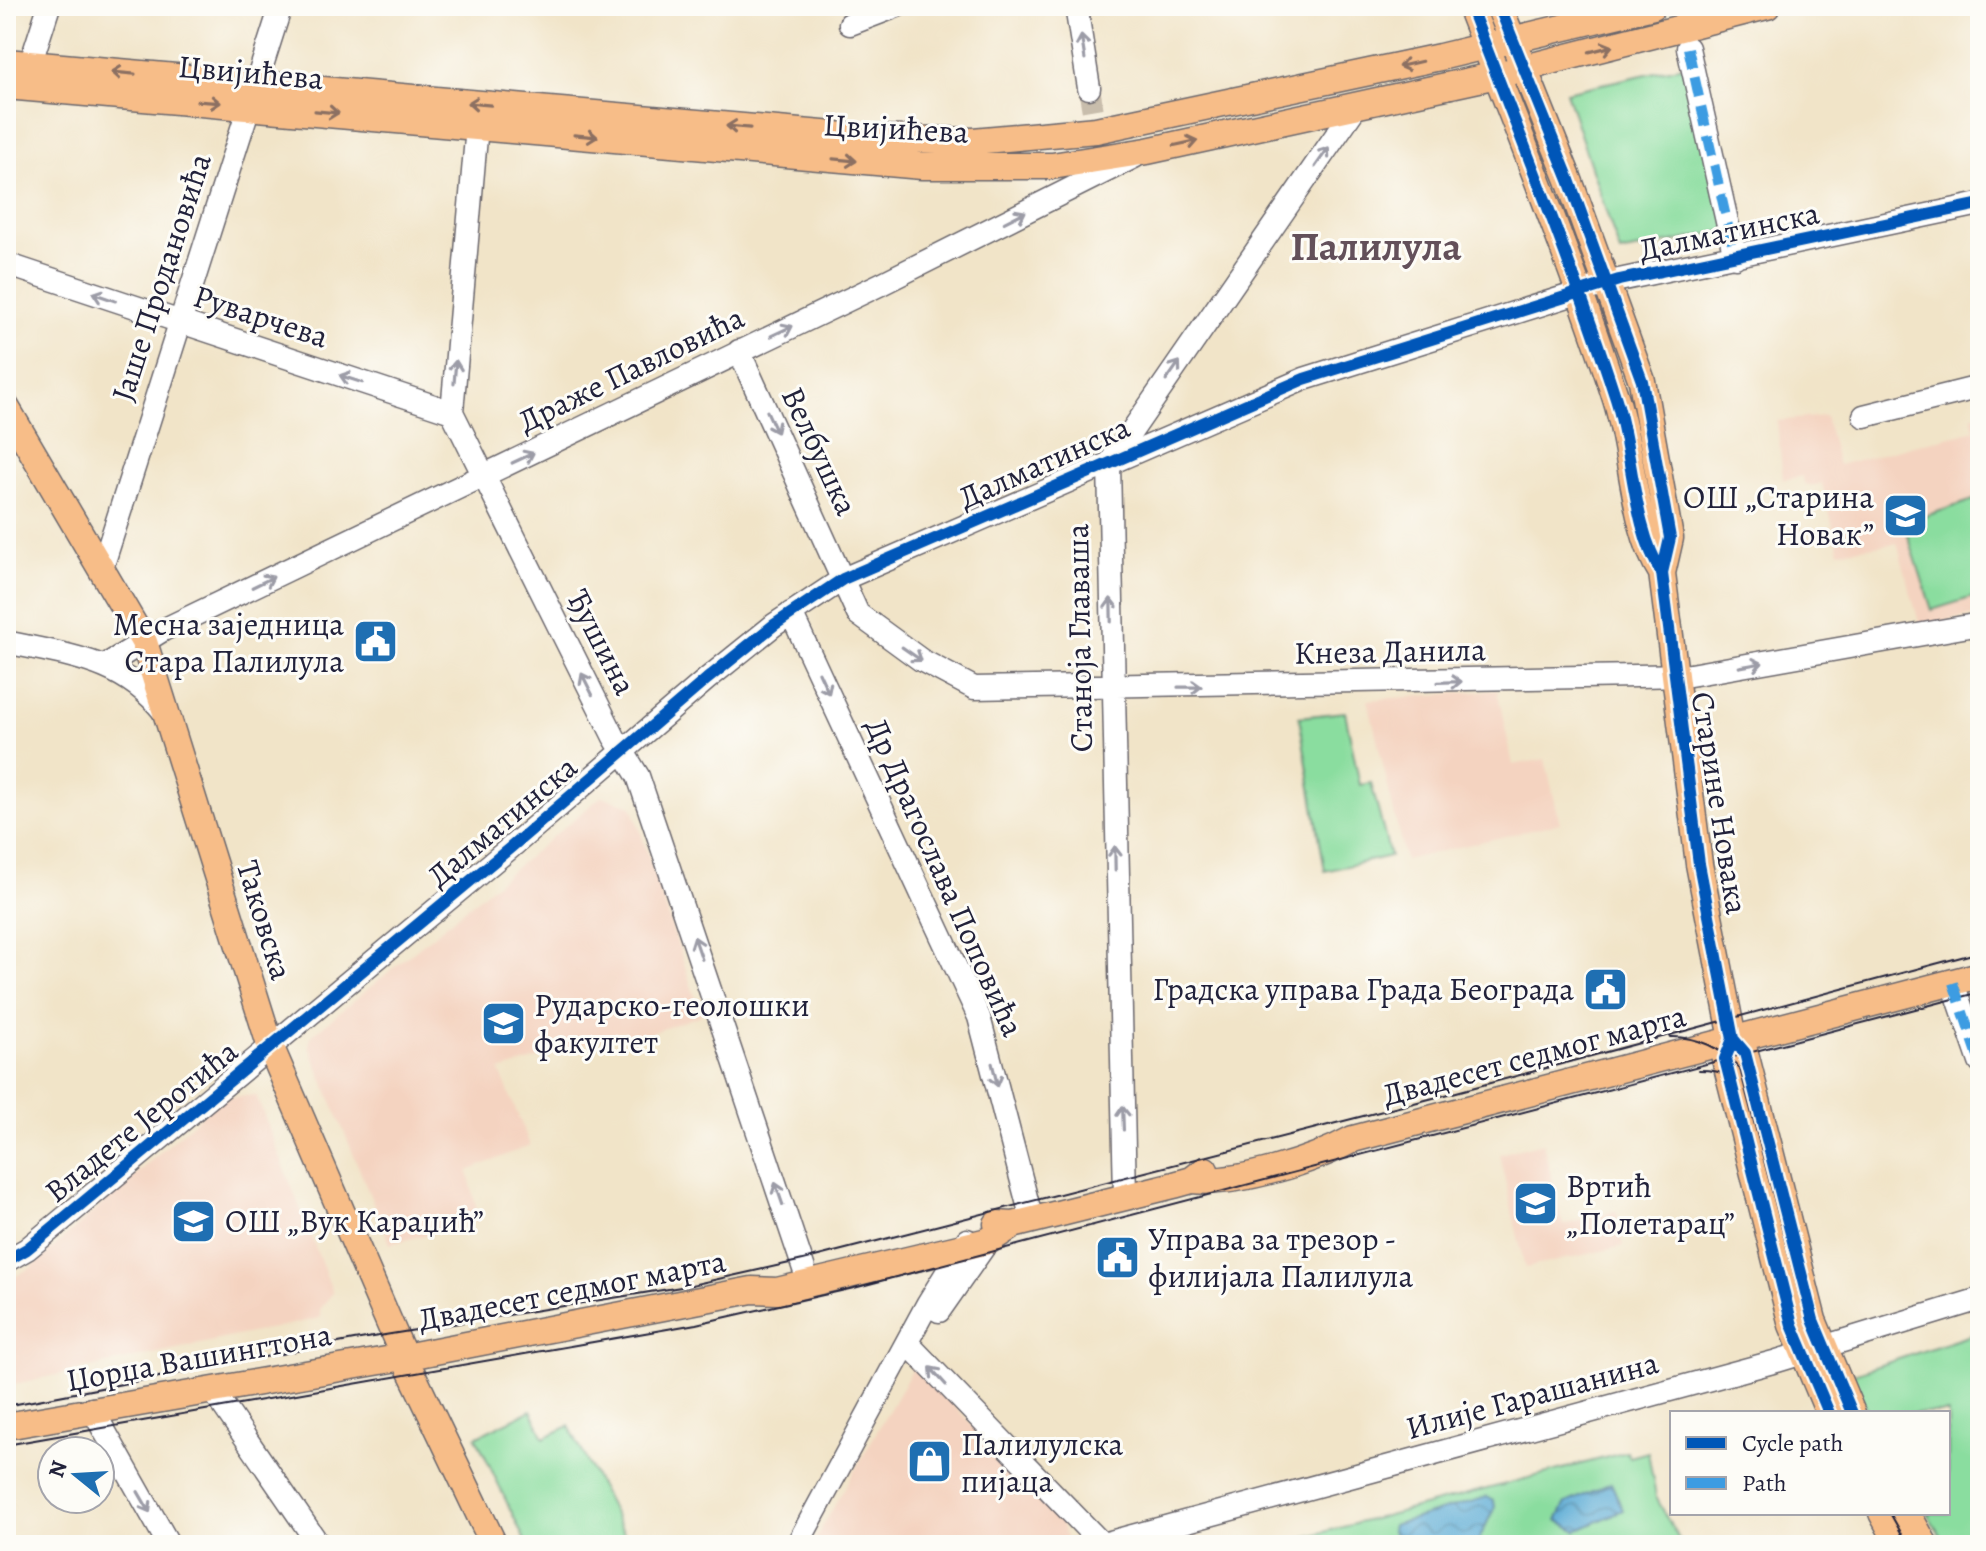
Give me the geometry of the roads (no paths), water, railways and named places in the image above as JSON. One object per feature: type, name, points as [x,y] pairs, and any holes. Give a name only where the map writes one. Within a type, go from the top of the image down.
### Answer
[{"type":"main road","name":"Старине Новака","points":[[1470,6],[1579,292],[1617,403],[1633,462],[1646,538],[1662,573],[1699,864],[1733,1039],[1725,1059],[1777,1269],[1812,1350]]},
{"type":"main road","name":"Старине Новака","points":[[1499,6],[1608,283],[1642,381],[1670,538],[1669,555],[1662,573]]},
{"type":"main road","name":"Цвијићева","points":[[6,86],[253,94],[868,138],[1010,140],[1486,47],[1653,6]]},
{"type":"main road","name":"Цвијићева","points":[[18,64],[477,126],[922,166],[1052,166],[1147,151],[1355,108],[1767,6]]},
{"type":"main road","name":"Таковска","points":[[6,407],[144,642],[271,1048],[404,1357],[494,1545]]},
{"type":"main road","name":"Двадесет седмог марта","points":[[752,1290],[774,1276],[984,1224],[1023,1222],[1192,1180],[1214,1182],[1297,1161],[1328,1153],[1353,1139],[1980,975]]},
{"type":"main road","name":"Двадесет седмог марта","points":[[404,1357],[752,1290],[777,1291],[988,1241],[1023,1222]]},
{"type":"main road","points":[[1812,1350],[1828,1411]]},
{"type":"main road","points":[[1812,1350],[1851,1411]]},
{"type":"main road","name":"Џорџа Вашингтона","points":[[6,1426],[404,1357]]},
{"type":"main road","points":[[1883,1515],[1899,1545]]},
{"type":"main road","points":[[1908,1515],[1925,1545]]},
{"type":"street","points":[[18,64],[49,6]]},
{"type":"street","name":"Јаше Продановића","points":[[102,568],[281,6]]},
{"type":"street","points":[[850,24],[897,6]]},
{"type":"street","points":[[1076,6],[1089,88]]},
{"type":"street","points":[[1688,48],[1735,257]]},
{"type":"street","points":[[1109,464],[1355,108]]},
{"type":"street","name":"Ђушина","points":[[477,126],[452,412],[482,477],[643,791],[804,1269]]},
{"type":"street","name":"Драже Павловића","points":[[106,665],[144,642],[1147,151]]},
{"type":"street","name":"Далматинска","points":[[271,1048],[707,679],[791,613],[843,579],[1304,379],[1608,283],[1980,204]]},
{"type":"street","name":"Руварчева","points":[[6,264],[452,412]]},
{"type":"street","name":"Велбушка","points":[[739,351],[843,579]]},
{"type":"street","points":[[1864,416],[1980,387]]},
{"type":"street","name":"Станоја Главаша","points":[[1109,464],[1125,1196]]},
{"type":"street","name":"Кнеза Данила","points":[[843,579],[851,602],[866,623],[962,684],[987,691],[1674,676],[1980,624]]},
{"type":"street","name":"Др Драгослава Поповића","points":[[791,613],[979,1017],[1023,1222]]},
{"type":"street","points":[[6,642],[106,665],[145,690],[167,716]]},
{"type":"street","points":[[1953,983],[1980,1062]]},
{"type":"street","name":"Владете Јеротића","points":[[6,1261],[27,1249],[271,1048]]},
{"type":"street","points":[[797,1545],[961,1247],[982,1232],[1023,1222]]},
{"type":"street","points":[[877,1400],[988,1241]]},
{"type":"street","name":"Илије Гарашанина","points":[[1100,1544],[1812,1350],[1980,1299]]},
{"type":"street","points":[[913,1349],[1100,1544]]},
{"type":"street","points":[[212,1389],[319,1545]]},
{"type":"street","points":[[92,1409],[169,1545]]},
{"type":"water","points":[[1611,1483],[1623,1510],[1577,1531],[1557,1520],[1566,1503]]},
{"type":"water","points":[[1487,1497],[1494,1501],[1495,1507],[1476,1545],[1401,1545],[1391,1530],[1392,1525]]},
{"type":"tunnel","points":[[1089,88],[1094,117]]},
{"type":"tram line","points":[[6,1406],[354,1340],[687,1286],[803,1260],[1449,1094],[1980,952]]},
{"type":"tram line","points":[[6,1445],[696,1324],[854,1288],[1980,992]]},
{"type":"tram line","points":[[1670,1037],[1708,1045],[1726,1055],[1740,1069],[1806,1321],[1844,1411]]},
{"type":"tram line","points":[[1699,1070],[1714,1071],[1731,1078],[1740,1097]]},
{"type":"tram line","points":[[1891,1515],[1908,1545]]},
{"type":"place","name":"ОШ „Старина Новак”","points":[[1905,515]]},
{"type":"place","name":"Месна заједница Стара Палилула","points":[[375,642]]},
{"type":"place","name":"Градска управа Града Београда","points":[[1605,989]]},
{"type":"place","name":"Рударско-геолошки факултет","points":[[503,1023]]},
{"type":"place","name":"Вртић „Полетарац”","points":[[1535,1204]]},
{"type":"place","name":"ОШ „Вук Караџић”","points":[[194,1221]]},
{"type":"place","name":"Управа за трезор - филијала Палилула","points":[[1117,1257]]},
{"type":"place","name":"Палилулска пијаца","points":[[930,1462]]},
{"type":"district","name":"Палилула","points":[[1376,246]]}]
